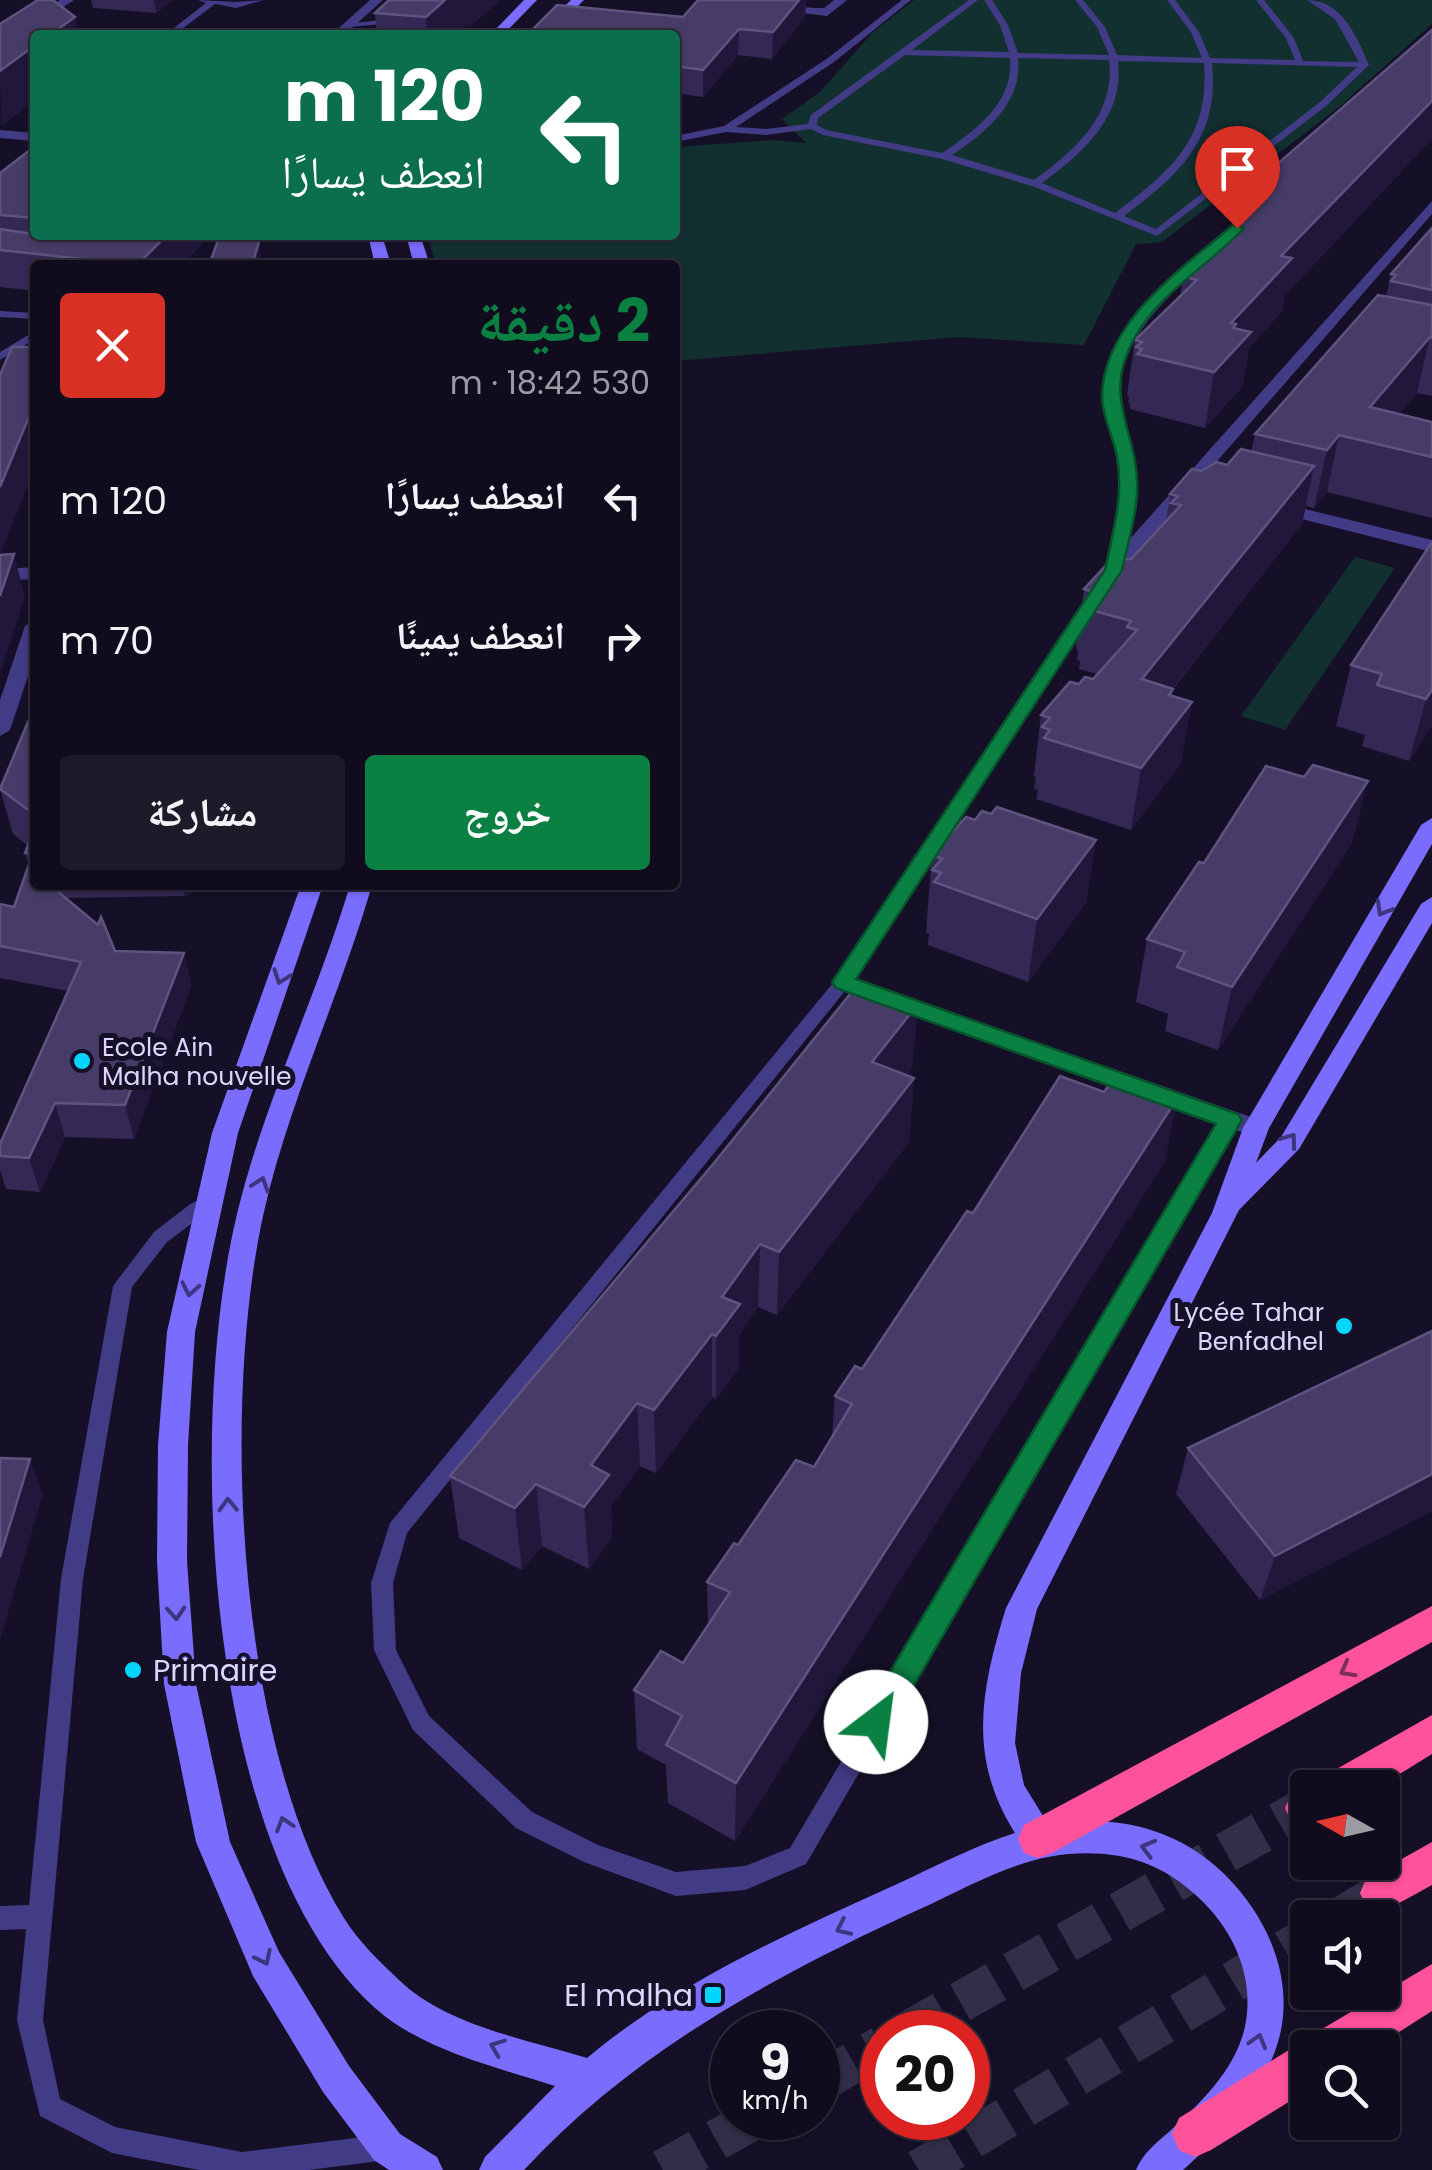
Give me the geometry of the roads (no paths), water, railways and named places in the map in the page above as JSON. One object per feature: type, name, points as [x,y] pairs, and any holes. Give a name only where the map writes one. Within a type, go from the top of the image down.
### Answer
[{"type":"highway","points":[[1038,1839],[1432,1623]]},
{"type":"highway","points":[[1370,1770],[1432,1733]]},
{"type":"highway","points":[[1381,1893],[1432,1862]]},
{"type":"highway","points":[[1362,2030],[1432,1986]]},
{"type":"highway","points":[[1194,2134],[1290,2075]]},
{"type":"main road","points":[[501,30],[531,0]]},
{"type":"main road","points":[[547,30],[578,0]]},
{"type":"main road","points":[[1038,1839],[1006,1783],[999,1722],[1006,1659],[1022,1608],[1225,1212],[1256,1128],[1432,825]]},
{"type":"main road","points":[[310,890],[226,1133],[182,1332],[173,1445],[172,1561],[180,1684],[213,1842],[266,1964],[336,2079],[388,2147],[424,2170]]},
{"type":"main road","points":[[359,890],[250,1215],[234,1316],[224,1426],[230,1558],[242,1662],[266,1766],[300,1874],[348,1956],[388,1995],[434,2023],[590,2078]]},
{"type":"main road","points":[[1225,1212],[1290,1143],[1432,904]]},
{"type":"main road","points":[[498,2170],[528,2134],[590,2078],[714,1995],[873,1913],[1038,1839],[1102,1837],[1170,1854],[1228,1900],[1258,1946],[1265,2002],[1260,2039],[1247,2072],[1194,2134],[1155,2170]]},
{"type":"street","points":[[0,46],[68,0]]},
{"type":"street","points":[[343,30],[377,0]]},
{"type":"street","points":[[705,0],[827,12],[842,0]]},
{"type":"street","points":[[22,30],[30,31]]},
{"type":"street","points":[[0,134],[30,136]]},
{"type":"street","points":[[1256,1128],[843,982],[1114,570],[1193,488],[1319,331],[1431,208]]},
{"type":"street","points":[[1114,570],[1129,493],[1125,455],[1110,398],[1119,360],[1127,337],[1154,301],[1227,236]]},
{"type":"street","points":[[1319,331],[1338,335]]},
{"type":"street","points":[[1256,503],[1432,546]]},
{"type":"street","points":[[0,574],[30,573]]},
{"type":"street","points":[[0,730],[30,641]]},
{"type":"lane","points":[[175,30],[207,2],[236,5],[260,0]]},
{"type":"lane","points":[[350,24],[392,21],[421,0]]},
{"type":"lane","points":[[726,129],[831,60],[907,0]]},
{"type":"lane","points":[[812,126],[814,117],[974,0]]},
{"type":"lane","points":[[944,156],[970,140],[1006,100],[1018,70],[1017,54],[988,0]]},
{"type":"lane","points":[[1035,184],[1069,161],[1100,124],[1115,93],[1116,56],[1107,36],[1078,0]]},
{"type":"lane","points":[[1117,216],[1165,180],[1202,132],[1212,82],[1208,58],[1191,23],[1171,0]]},
{"type":"lane","points":[[1260,0],[1290,38],[1300,60]]},
{"type":"lane","points":[[1312,0],[1330,8],[1353,36],[1365,65]]},
{"type":"lane","points":[[901,52],[1300,60],[1365,65]]},
{"type":"lane","points":[[680,138],[726,129],[766,132],[812,126],[823,132],[944,156],[1035,184],[1157,233],[1323,104],[1365,65]]},
{"type":"lane","points":[[0,333],[2,314],[30,316]]},
{"type":"lane","points":[[0,357],[30,337]]},
{"type":"lane","points":[[843,982],[398,1529],[382,1583],[385,1650],[422,1724],[524,1820],[592,1854],[659,1878],[676,1884],[745,1878],[798,1856],[1230,1120]]},
{"type":"lane","points":[[210,1200],[170,1225],[144,1253],[123,1286],[72,1579],[30,2020],[49,2107],[112,2140],[242,2165],[388,2147]]},
{"type":"lane","points":[[0,1918],[40,1918]]},
{"type":"tunnel","points":[[946,2010],[1290,1816]]},
{"type":"tunnel","points":[[1370,1900],[1381,1893]]},
{"type":"tunnel","points":[[919,2170],[1290,1948]]},
{"type":"tunnel","points":[[840,2070],[860,2059]]},
{"type":"tunnel","points":[[663,2170],[717,2140]]},
{"type":"place","name":"Ecole Ain Malha nouvelle","points":[[82,1061]]},
{"type":"place","name":"Lycée Tahar Benfadhel","points":[[1344,1326]]},
{"type":"place","name":"Primaire","points":[[133,1670]]},
{"type":"place","name":"El malha","points":[[713,1995]]}]
